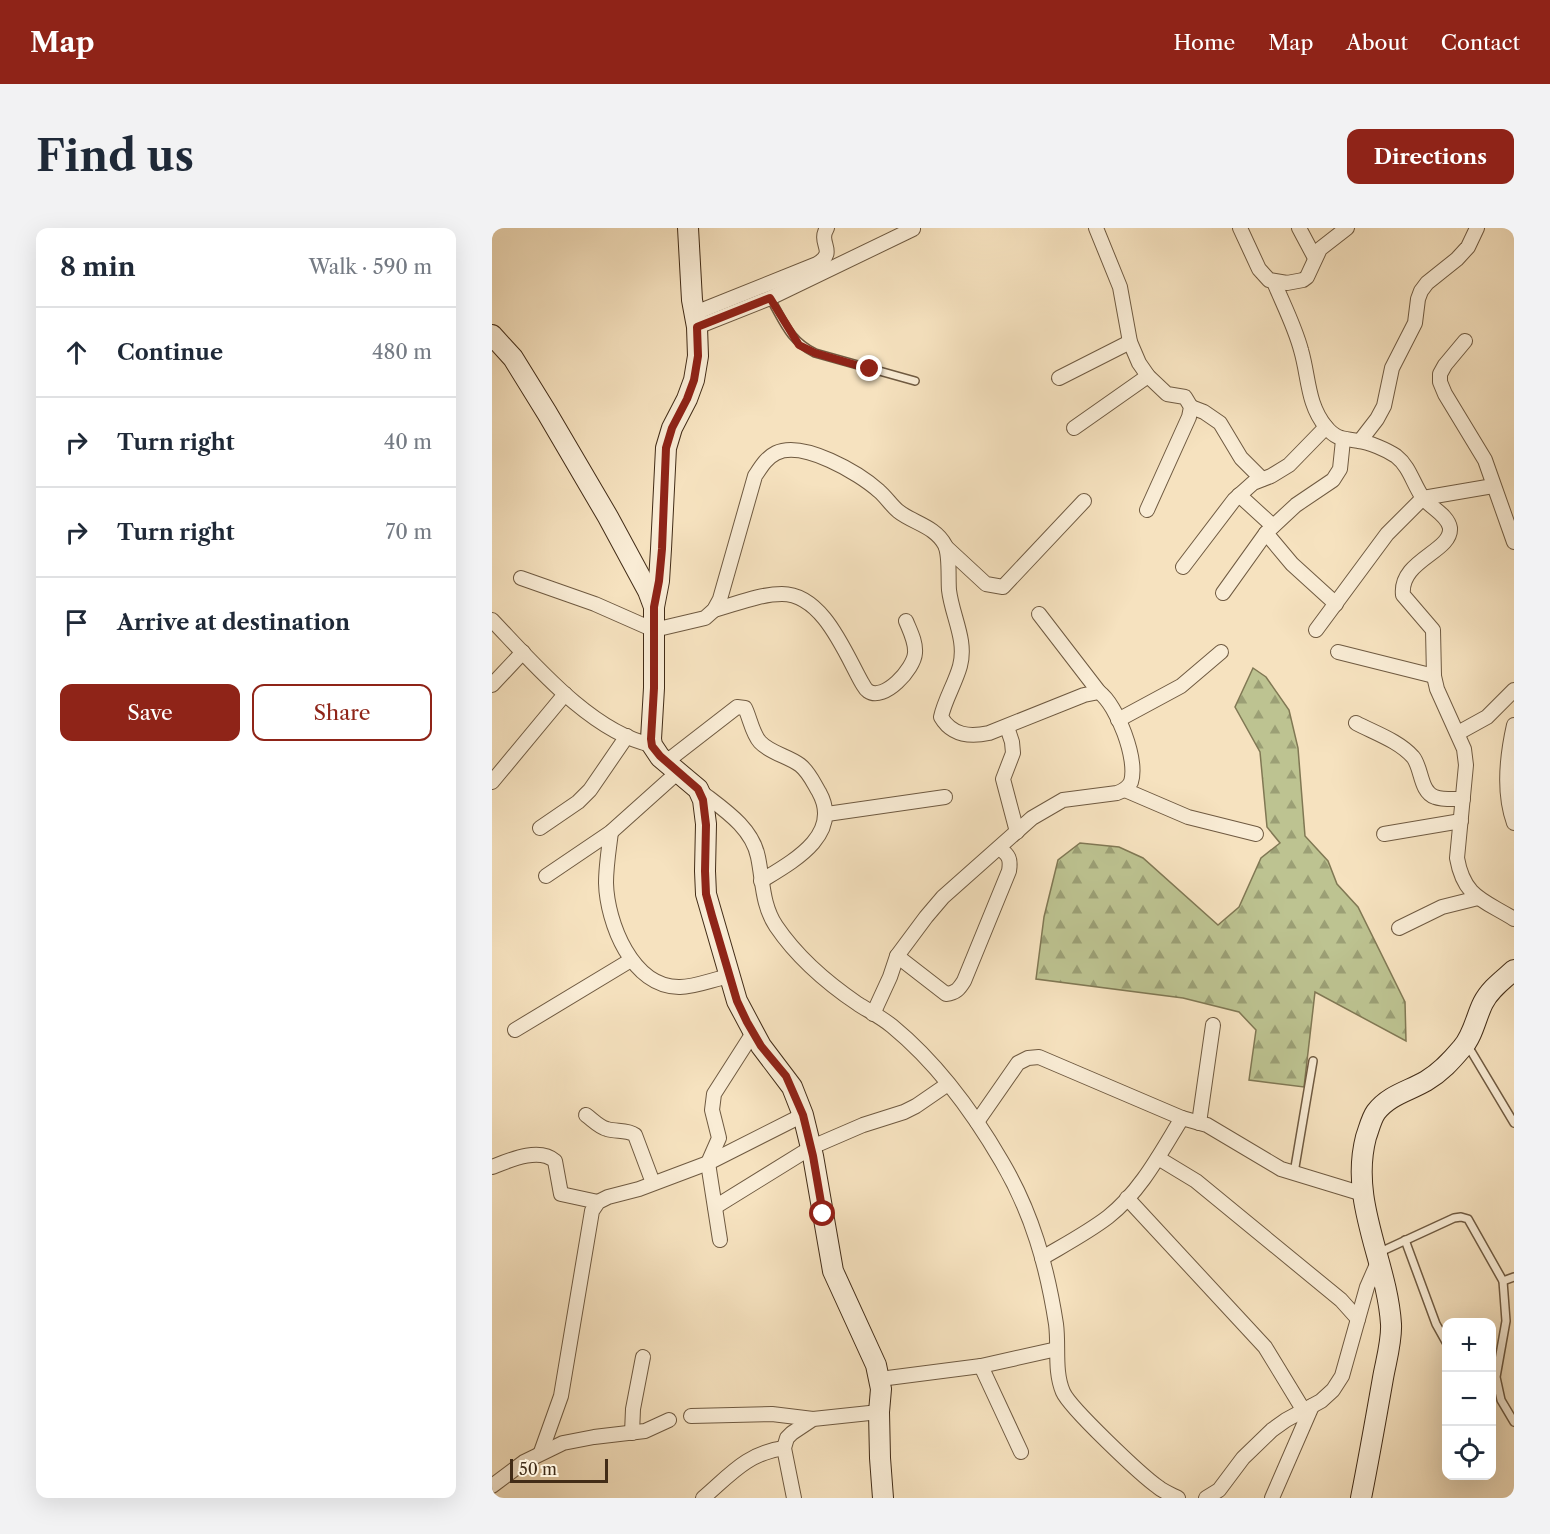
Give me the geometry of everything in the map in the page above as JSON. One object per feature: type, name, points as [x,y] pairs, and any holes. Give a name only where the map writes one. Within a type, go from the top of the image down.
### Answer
[{"type":"street","points":[[652,746],[654,607],[662,549],[666,448],[672,428],[694,380],[698,356],[687,228]]},
{"type":"street","points":[[696,320],[826,259],[828,255],[824,237],[827,228]]},
{"type":"street","points":[[1096,228],[1120,287],[1130,342],[1139,363],[1148,376],[1167,394],[1185,397],[1191,407],[1204,412],[1220,423],[1241,458],[1262,479]]},
{"type":"street","points":[[1240,228],[1258,269],[1269,280],[1287,283],[1307,277],[1320,249],[1347,228]]},
{"type":"street","points":[[1299,228],[1315,258]]},
{"type":"street","points":[[1360,441],[1384,406],[1392,368],[1415,323],[1421,291],[1468,247],[1477,228]]},
{"type":"street","points":[[696,320],[770,298],[913,229]]},
{"type":"street","points":[[1274,282],[1301,349],[1312,403],[1326,427],[1343,440],[1360,441],[1393,454],[1402,461],[1423,498],[1450,527],[1448,537],[1411,570],[1402,588],[1409,604],[1433,630],[1434,676],[1437,689],[1464,749],[1466,765],[1457,858],[1459,871],[1473,899],[1514,919]]},
{"type":"street","points":[[492,335],[513,358],[547,413],[608,517],[648,591],[654,607]]},
{"type":"street","points":[[1465,341],[1445,365],[1440,374],[1440,382],[1485,459],[1514,542]]},
{"type":"street","points":[[1059,378],[1130,342]]},
{"type":"street","points":[[1074,428],[1148,376]]},
{"type":"street","points":[[1147,510],[1189,417],[1191,407]]},
{"type":"street","points":[[1183,567],[1239,495],[1252,483],[1289,465],[1326,427]]},
{"type":"street","points":[[1223,593],[1269,529],[1296,505],[1333,480],[1340,469],[1343,440]]},
{"type":"street","points":[[521,578],[595,604],[654,630],[705,618],[714,610],[720,599],[755,476],[765,461],[778,452],[799,451],[817,455],[837,464],[879,491],[900,512],[937,534],[946,547],[986,584],[1003,587],[1084,501]]},
{"type":"street","points":[[1316,630],[1387,534],[1423,498],[1493,486]]},
{"type":"street","points":[[1239,495],[1269,529],[1297,568],[1335,604]]},
{"type":"street","points":[[946,547],[950,592],[962,650],[960,665],[944,703],[941,717],[945,725],[959,734],[974,736],[1007,727],[1084,695],[1099,692]]},
{"type":"street","points":[[714,610],[771,595],[794,595],[807,601],[828,623],[862,683],[868,691],[874,693],[881,692],[897,683],[913,663],[915,653],[913,640],[906,621]]},
{"type":"street","points":[[873,1014],[897,956],[944,897],[1032,818],[1063,800],[1117,793],[1125,790],[1130,782],[1132,770],[1128,743],[1110,703],[1039,614]]},
{"type":"street","points":[[492,620],[556,688],[600,720],[627,736],[652,746],[672,767],[744,829],[753,842],[758,856],[767,911],[796,952],[821,976],[891,1025],[919,1050],[948,1084],[977,1122],[1018,1189],[1030,1216],[1042,1258],[1054,1316],[1059,1377],[1067,1400],[1142,1474],[1159,1488],[1178,1498]]},
{"type":"street","points":[[492,685],[523,652]]},
{"type":"street","points":[[1118,720],[1181,686],[1221,652]]},
{"type":"street","points":[[1338,652],[1434,676]]},
{"type":"street","points":[[1458,733],[1487,717],[1514,690]]},
{"type":"street","points":[[492,782],[565,694]]},
{"type":"street","points":[[546,876],[611,832],[672,767],[737,707],[745,708],[760,741],[807,771],[823,800],[826,814],[817,838],[803,854],[761,881]]},
{"type":"street","points":[[1356,723],[1394,743],[1413,758],[1427,792],[1434,797],[1463,799]]},
{"type":"street","points":[[1514,726],[1510,747],[1508,796],[1514,823]]},
{"type":"street","points":[[1007,727],[1013,753],[1004,779],[1017,832]]},
{"type":"street","points":[[540,828],[572,807],[590,790],[627,736]]},
{"type":"street","points":[[698,789],[703,800],[706,825],[706,894],[737,1001],[761,1046],[786,1076],[803,1115],[812,1147],[833,1271],[876,1365],[880,1380],[880,1458],[883,1498]]},
{"type":"street","points":[[1125,790],[1188,817],[1256,834]]},
{"type":"street","points":[[826,814],[945,796]]},
{"type":"street","points":[[1384,834],[1461,821]]},
{"type":"street","points":[[611,832],[606,884],[608,897],[619,935],[631,960],[647,977],[663,985],[680,987],[730,975]]},
{"type":"street","points":[[897,956],[946,994],[954,993],[959,988],[964,981],[1009,871],[1011,863],[1009,855],[999,848]]},
{"type":"street","points":[[1399,928],[1430,912],[1453,903],[1473,899]]},
{"type":"street","points":[[515,1030],[631,960]]},
{"type":"street","points":[[1361,1498],[1391,1328],[1390,1307],[1376,1258],[1363,1194],[1364,1148],[1369,1125],[1375,1112],[1401,1092],[1425,1081],[1444,1068],[1466,1043],[1484,1000],[1514,970]]},
{"type":"street","points":[[1199,1123],[1213,1025]]},
{"type":"street","points":[[720,1240],[708,1163],[719,1138],[712,1110],[714,1094],[753,1033]]},
{"type":"street","points":[[977,1122],[1018,1063],[1028,1058],[1039,1057],[1225,1134],[1268,1163],[1363,1194]]},
{"type":"street","points":[[715,1207],[812,1147],[863,1125],[910,1109],[948,1084]]},
{"type":"street","points":[[586,1115],[601,1127],[632,1132],[635,1135],[653,1183]]},
{"type":"street","points":[[541,1452],[561,1396],[592,1211],[598,1202],[708,1163],[803,1115]]},
{"type":"street","points":[[1042,1258],[1110,1216],[1158,1158],[1182,1118]]},
{"type":"street","points":[[492,1167],[510,1160],[544,1155],[555,1161],[558,1168],[558,1188],[561,1194],[598,1202]]},
{"type":"street","points":[[1158,1158],[1196,1181],[1341,1300],[1358,1319]]},
{"type":"street","points":[[1127,1198],[1265,1347],[1308,1409]]},
{"type":"street","points":[[1207,1498],[1219,1490],[1243,1458],[1265,1437],[1286,1420],[1321,1401],[1333,1390],[1342,1376],[1376,1258]]},
{"type":"street","points":[[880,1380],[981,1366],[1057,1348]]},
{"type":"street","points":[[632,1433],[633,1409],[643,1357]]},
{"type":"street","points":[[981,1366],[1021,1452]]},
{"type":"street","points":[[1272,1498],[1308,1409]]},
{"type":"street","points":[[691,1416],[772,1414],[813,1419],[879,1412]]},
{"type":"street","points":[[794,1498],[784,1448],[787,1438],[792,1433],[813,1419]]},
{"type":"street","points":[[492,1486],[541,1452],[579,1440],[645,1431],[669,1420]]},
{"type":"street","points":[[703,1498],[755,1455],[768,1450],[784,1448]]},
{"type":"lane","points":[[770,298],[792,336],[806,348],[815,353],[915,381]]},
{"type":"lane","points":[[1466,1043],[1514,1123]]},
{"type":"lane","points":[[1294,1173],[1313,1061]]},
{"type":"lane","points":[[1376,1258],[1405,1240],[1454,1218],[1461,1216],[1468,1219],[1503,1281],[1506,1321],[1495,1372]]},
{"type":"lane","points":[[1405,1240],[1442,1335]]},
{"type":"lane","points":[[1503,1281],[1514,1277]]},
{"type":"lane","points":[[1496,1383],[1501,1400],[1514,1422]]},
{"type":"green space","points":[[1253,668],[1266,677],[1289,710],[1298,748],[1305,836],[1328,861],[1337,884],[1358,907],[1405,1002],[1406,1041],[1315,992],[1304,1087],[1249,1080],[1256,1030],[1239,1012],[1183,998],[1036,979],[1044,917],[1058,860],[1080,843],[1119,847],[1143,858],[1218,925],[1239,907],[1261,858],[1280,843],[1267,827],[1260,752],[1235,707]]},
{"type":"route","points":[[823,1214],[812,1147],[803,1115],[786,1076],[761,1046],[737,1001],[712,916],[706,894],[706,825],[703,800],[698,789],[660,756],[652,746],[654,607],[662,549],[666,448],[672,428],[694,380],[698,356],[697,327],[770,298],[799,345],[815,353],[870,369]]}]
